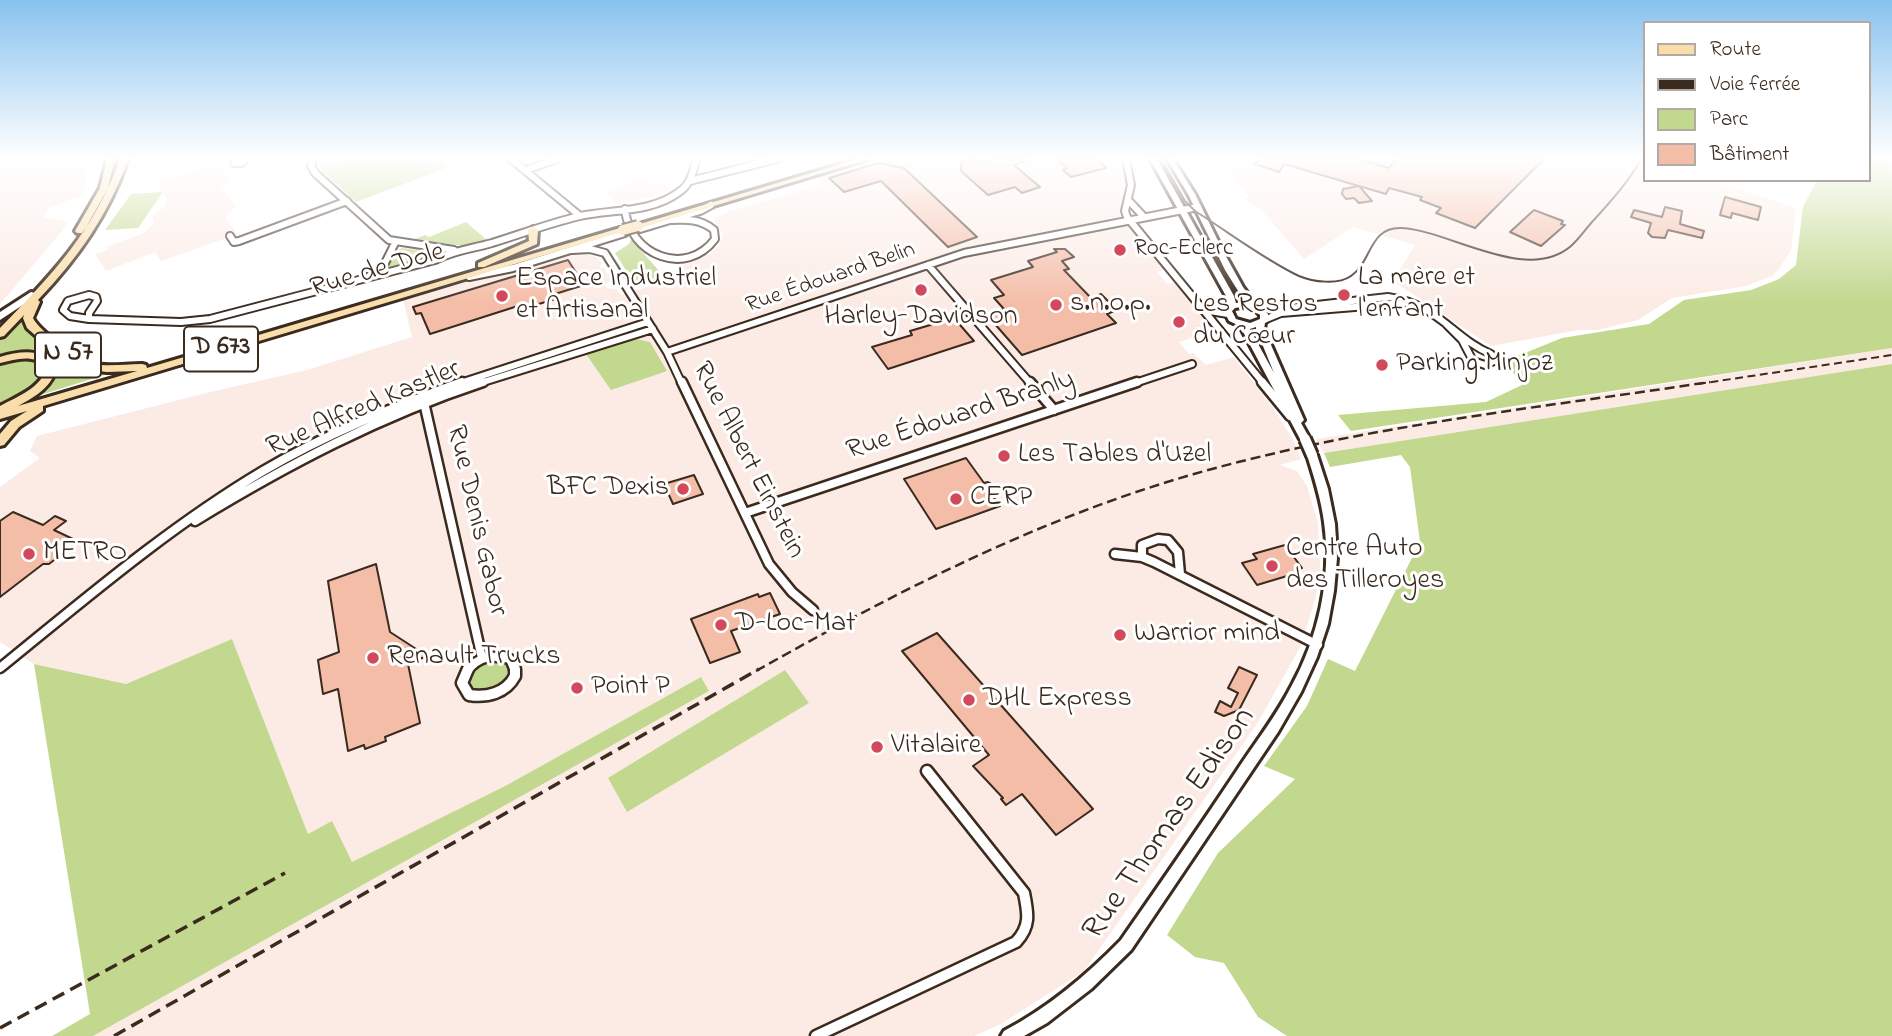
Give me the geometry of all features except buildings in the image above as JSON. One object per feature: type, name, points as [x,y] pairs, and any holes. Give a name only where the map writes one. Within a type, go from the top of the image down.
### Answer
[{"type":"main road","name":"N 57","points":[[0,327],[35,295],[86,223],[94,207]]},
{"type":"main road","name":"N 57","points":[[0,334],[35,295],[103,207]]},
{"type":"main road","name":"Rue de Dole","points":[[637,227],[697,207]]},
{"type":"main road","name":"Rue de Dole","points":[[2,412],[146,366],[464,272],[637,227],[700,207]]},
{"type":"main road","points":[[464,272],[534,242],[533,230]]},
{"type":"main road","name":"Rue de Dole","points":[[2,412],[621,231]]},
{"type":"main road","name":"N 57","points":[[35,295],[29,314],[31,326],[76,361],[97,369],[146,366]]},
{"type":"main road","points":[[0,317],[35,295]]},
{"type":"main road","points":[[0,360],[16,356],[37,356],[51,365],[49,376],[43,384],[2,412]]},
{"type":"main road","points":[[0,442],[15,424],[33,411],[58,399],[109,382]]},
{"type":"street","points":[[230,236],[234,242],[239,241],[330,207]]},
{"type":"street","points":[[354,207],[395,243],[455,250],[478,247],[580,215],[633,207]]},
{"type":"street","points":[[571,207],[580,215]]},
{"type":"street","name":"Rue de Dole","points":[[671,220],[692,219],[706,223],[714,230],[715,240],[700,254],[672,259],[649,252],[637,227],[671,220],[706,207]]},
{"type":"street","points":[[1127,207],[1125,211],[1132,220],[1292,418]]},
{"type":"street","points":[[1135,207],[1143,216]]},
{"type":"street","points":[[1181,207],[1230,296],[1230,310],[1234,321],[1244,325],[1281,313],[1361,303]]},
{"type":"street","name":"Rue Édouard Belin","points":[[667,352],[978,250],[1132,220],[1148,220],[1197,207]]},
{"type":"street","points":[[1198,207],[1217,249],[1255,306],[1264,314],[1260,329],[1291,397],[1305,439]]},
{"type":"street","points":[[625,209],[626,220],[637,227]]},
{"type":"street","points":[[1132,220],[1183,211]]},
{"type":"street","points":[[572,250],[590,249],[605,253],[621,231]]},
{"type":"street","name":"Rue de Dole","points":[[443,283],[513,268],[621,231]]},
{"type":"street","points":[[365,278],[385,263],[395,243]]},
{"type":"street","points":[[89,319],[89,313],[97,301],[96,297],[83,295],[64,305],[62,310],[70,316],[89,319],[181,322],[210,318],[435,260],[455,250]]},
{"type":"street","name":"Rue Albert Einstein","points":[[605,253],[667,352],[776,575],[813,610]]},
{"type":"street","points":[[928,265],[1054,410]]},
{"type":"street","points":[[1204,310],[1255,306],[1290,308],[1403,299],[1430,313],[1478,346],[1479,349],[1493,356],[1492,363],[1477,363],[1470,359],[1469,352],[1447,325]]},
{"type":"street","name":"Rue Alfred Kastler","points":[[0,668],[148,551],[268,476],[423,398],[650,325]]},
{"type":"street","points":[[1244,325],[1305,439]]},
{"type":"street","points":[[1469,352],[1479,349]]},
{"type":"street","name":"Rue Édouard Branly","points":[[745,513],[1192,364]]},
{"type":"street","name":"Rue Denis Gabor","points":[[423,398],[482,658]]},
{"type":"street","points":[[2,412],[33,411]]},
{"type":"street","name":"Rue Thomas Edison","points":[[1009,1036],[1030,1026],[1069,999],[1101,972],[1126,945],[1279,720],[1318,645],[1331,578],[1332,537],[1326,497],[1305,439]]},
{"type":"street","points":[[1142,557],[1142,545],[1149,541],[1168,540],[1178,552],[1180,574]]},
{"type":"street","points":[[1115,554],[1142,557],[1180,574],[1318,645]]},
{"type":"street","points":[[497,655],[510,659],[515,669],[514,677],[503,691],[477,698],[464,690],[462,683],[467,669],[482,658],[497,655]]},
{"type":"street","points":[[816,1036],[891,999],[1007,948],[1025,932],[1029,918],[1024,893],[927,771]]},
{"type":"shaded area","points":[[0,207],[51,207],[43,217],[68,222],[0,304]]},
{"type":"shaded area","points":[[163,207],[235,207],[225,218],[238,234],[161,261],[155,252],[106,271],[95,254],[108,250],[106,247],[144,233],[154,223],[152,216]]},
{"type":"shaded area","points":[[744,207],[1122,207],[1119,212],[1166,269],[1157,272],[1167,284],[1175,282],[1214,331],[1179,342],[1189,354],[1193,353],[1206,365],[1234,357],[1274,409],[1294,441],[1301,459],[1280,465],[1297,471],[1307,486],[1318,523],[1320,567],[1317,592],[1302,644],[1257,724],[1084,971],[1001,1024],[974,1036],[93,1036],[709,691],[701,677],[507,785],[352,862],[308,834],[232,639],[126,684],[34,664],[0,642],[0,487],[40,458],[30,451],[37,436],[307,370],[412,337],[403,299],[573,254],[594,255],[601,263],[600,268],[604,268],[612,280],[605,285],[607,288],[617,289],[621,295],[672,279],[682,266],[708,255],[719,246],[723,234],[713,220]],"holes":[[[785,670],[809,703],[627,811],[609,778]]]},
{"type":"shaded area","points":[[1258,207],[1796,208],[1791,250],[1772,276],[1746,286],[1672,298],[1638,320],[1598,330],[1579,330],[1491,346],[1393,281],[1415,245],[1353,227],[1304,259]]},
{"type":"shaded area","points":[[1892,348],[1892,364],[1324,453],[1316,439]]},
{"type":"green space","points":[[121,207],[152,207],[138,228],[105,230]]},
{"type":"green space","points":[[1803,207],[1892,207],[1892,348],[1351,431],[1338,415],[1486,402],[1522,385],[1505,361],[1562,338],[1649,324],[1684,300],[1751,290],[1779,279],[1796,265]]},
{"type":"green space","points":[[466,222],[487,240],[467,246],[413,240],[425,235],[429,237]]},
{"type":"green space","points":[[631,239],[660,272],[655,278],[636,286],[615,253],[629,244]]},
{"type":"green space","points":[[402,248],[440,254],[381,270],[390,262],[395,251]]},
{"type":"green space","points":[[22,315],[24,323],[37,339],[66,362],[87,371],[111,373],[37,396],[34,394],[49,382],[58,366],[54,359],[36,352],[0,357],[0,339]]},
{"type":"green space","points":[[631,338],[650,342],[667,371],[611,390],[586,354]]},
{"type":"green space","points":[[17,358],[31,358],[42,362],[45,368],[33,386],[0,403],[0,363]]},
{"type":"green space","points":[[1892,364],[1892,1036],[1287,1036],[1258,1017],[1224,963],[1195,957],[1167,935],[1218,853],[1295,779],[1264,766],[1307,706],[1328,659],[1355,671],[1420,542],[1410,467],[1401,455],[1330,467],[1324,453]]},
{"type":"green space","points":[[232,639],[308,834],[332,821],[352,862],[507,785],[701,677],[709,691],[93,1036],[52,1036],[90,1014],[34,664],[126,684]]},
{"type":"green space","points":[[488,660],[505,664],[506,677],[490,691],[472,689],[468,681],[472,671]]},
{"type":"green space","points":[[785,670],[809,703],[627,812],[608,778]]},
{"type":"tram line","points":[[1191,207],[1286,269],[1305,278],[1325,282],[1339,281],[1351,276],[1358,270],[1377,239],[1391,229],[1422,231],[1488,252],[1533,260],[1553,256],[1571,246],[1605,207]]},
{"type":"railway","points":[[1698,384],[1892,355]]},
{"type":"railway","points":[[756,671],[862,613],[970,559],[1080,512],[1194,474],[1257,457],[1386,431],[1710,382]]},
{"type":"railway","points":[[114,1036],[759,669]]},
{"type":"railway","points":[[0,1028],[285,873]]},
{"type":"place","name":"Roc-Eclerc","points":[[1120,250]]},
{"type":"place","name":"Harley-Davidson","points":[[921,290]]},
{"type":"place","name":"La mère et l'enfant","points":[[1344,295]]},
{"type":"place","name":"Espace Industriel et Artisanal","points":[[502,296]]},
{"type":"place","name":"s.n.o.p.","points":[[1056,305]]},
{"type":"place","name":"Les Restos du Cœur","points":[[1179,322]]},
{"type":"place","name":"Parking Minjoz","points":[[1382,365]]},
{"type":"place","name":"Les Tables d'Uzel","points":[[1004,456]]},
{"type":"place","name":"BFC Dexis","points":[[683,489]]},
{"type":"place","name":"CERP","points":[[956,499]]},
{"type":"place","name":"METRO","points":[[29,554]]},
{"type":"place","name":"Centre Auto des Tilleroyes","points":[[1272,566]]},
{"type":"place","name":"D-Loc-Mat","points":[[721,625]]},
{"type":"place","name":"Warrior mind","points":[[1120,635]]},
{"type":"place","name":"Renault Trucks","points":[[373,658]]},
{"type":"place","name":"Point P","points":[[577,688]]},
{"type":"place","name":"DHL Express","points":[[969,700]]},
{"type":"place","name":"Vitalaire","points":[[877,747]]}]
